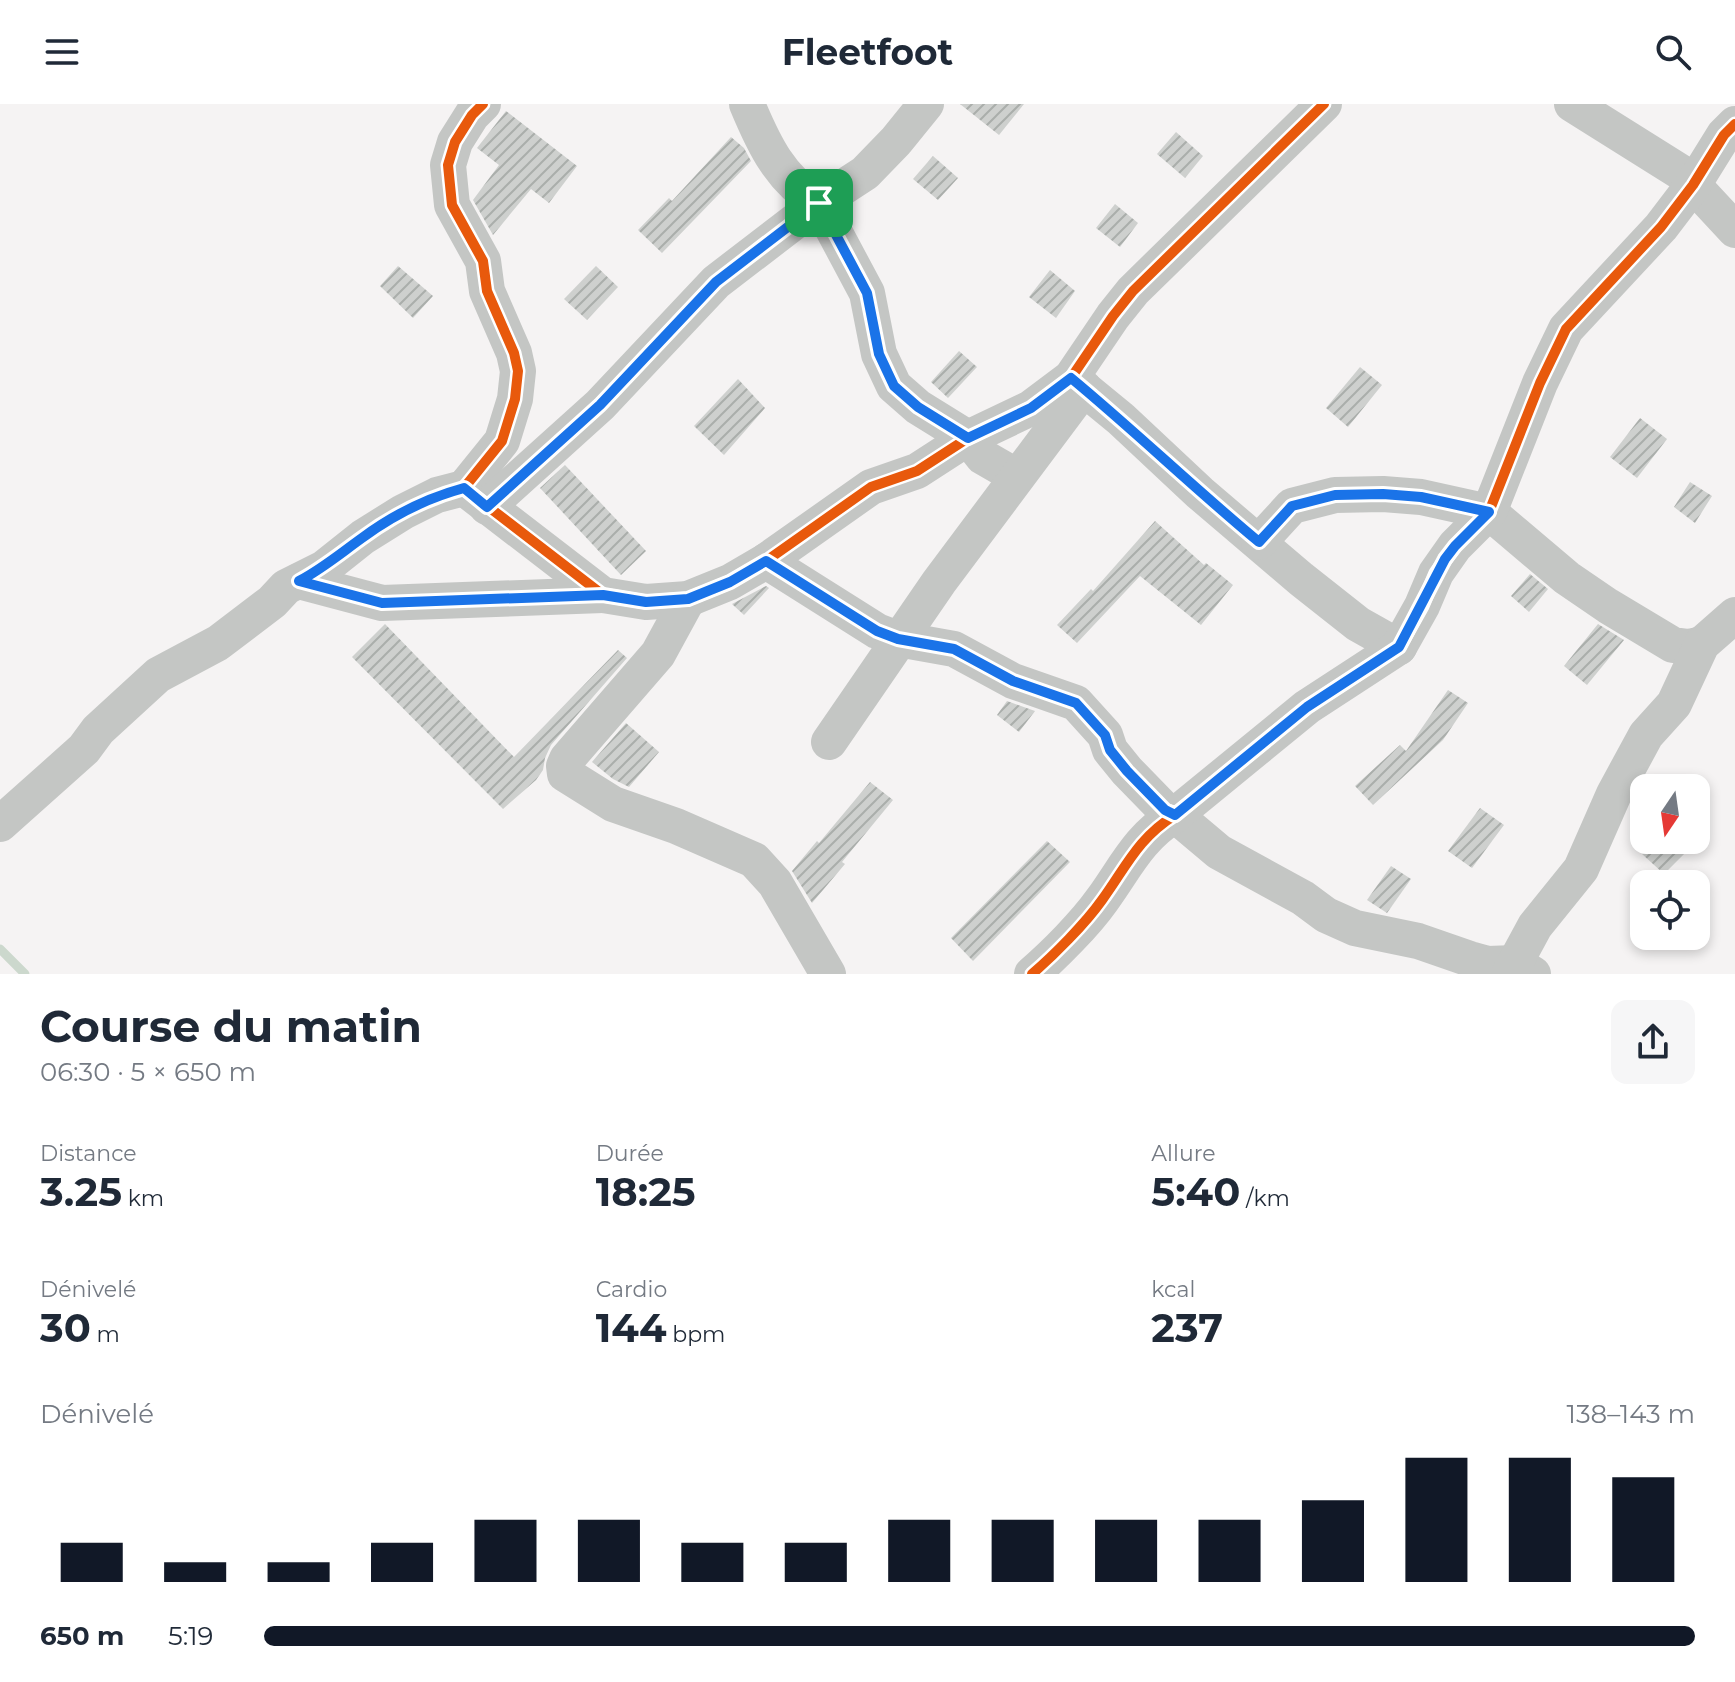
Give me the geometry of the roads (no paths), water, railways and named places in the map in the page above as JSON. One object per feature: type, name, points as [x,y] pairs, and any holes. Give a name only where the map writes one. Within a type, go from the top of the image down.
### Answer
[{"type":"street","points":[[476,497],[502,441],[515,399],[518,371],[514,353],[487,291],[483,261],[452,205],[448,165],[455,142],[483,104]]},
{"type":"street","points":[[747,104],[776,165],[819,203],[867,293],[879,354],[894,386],[918,407],[968,438],[983,457],[1016,476]]},
{"type":"street","points":[[476,497],[600,405],[716,282],[819,203],[865,173],[926,104]]},
{"type":"street","points":[[829,742],[898,639],[1016,476],[1077,383],[1113,316],[1133,291],[1324,104]]},
{"type":"street","points":[[1572,104],[1682,173],[1735,230]]},
{"type":"street","points":[[1032,974],[1099,904],[1127,860],[1158,826],[1288,721],[1399,647],[1445,559],[1489,512],[1540,383],[1566,329],[1661,227],[1693,185],[1724,135],[1735,124]]},
{"type":"street","points":[[299,581],[382,603],[603,595],[646,602],[688,599],[730,582],[766,561],[871,487],[917,471],[968,438],[1077,383]]},
{"type":"street","points":[[1077,383],[1121,419],[1200,493],[1358,624],[1399,647]]},
{"type":"street","points":[[0,824],[84,749],[98,730],[158,675],[218,643],[272,602],[286,587],[324,568],[363,537],[437,495],[476,497],[603,595]]},
{"type":"street","points":[[1259,542],[1292,506],[1335,495],[1421,497],[1489,512],[1567,578],[1608,606],[1673,645],[1689,647],[1702,644]]},
{"type":"street","points":[[766,561],[855,619],[898,639],[954,649],[1013,681],[1076,703],[1105,735],[1110,750],[1127,771],[1165,810],[1219,852],[1340,922],[1519,970],[1535,926],[1581,869],[1614,794],[1646,735],[1674,704],[1702,644],[1735,615]]},
{"type":"street","points":[[688,599],[658,654],[567,759],[565,774],[613,804],[705,837],[754,860],[775,883],[828,974]]},
{"type":"waterway","points":[[0,949],[25,974]]}]
